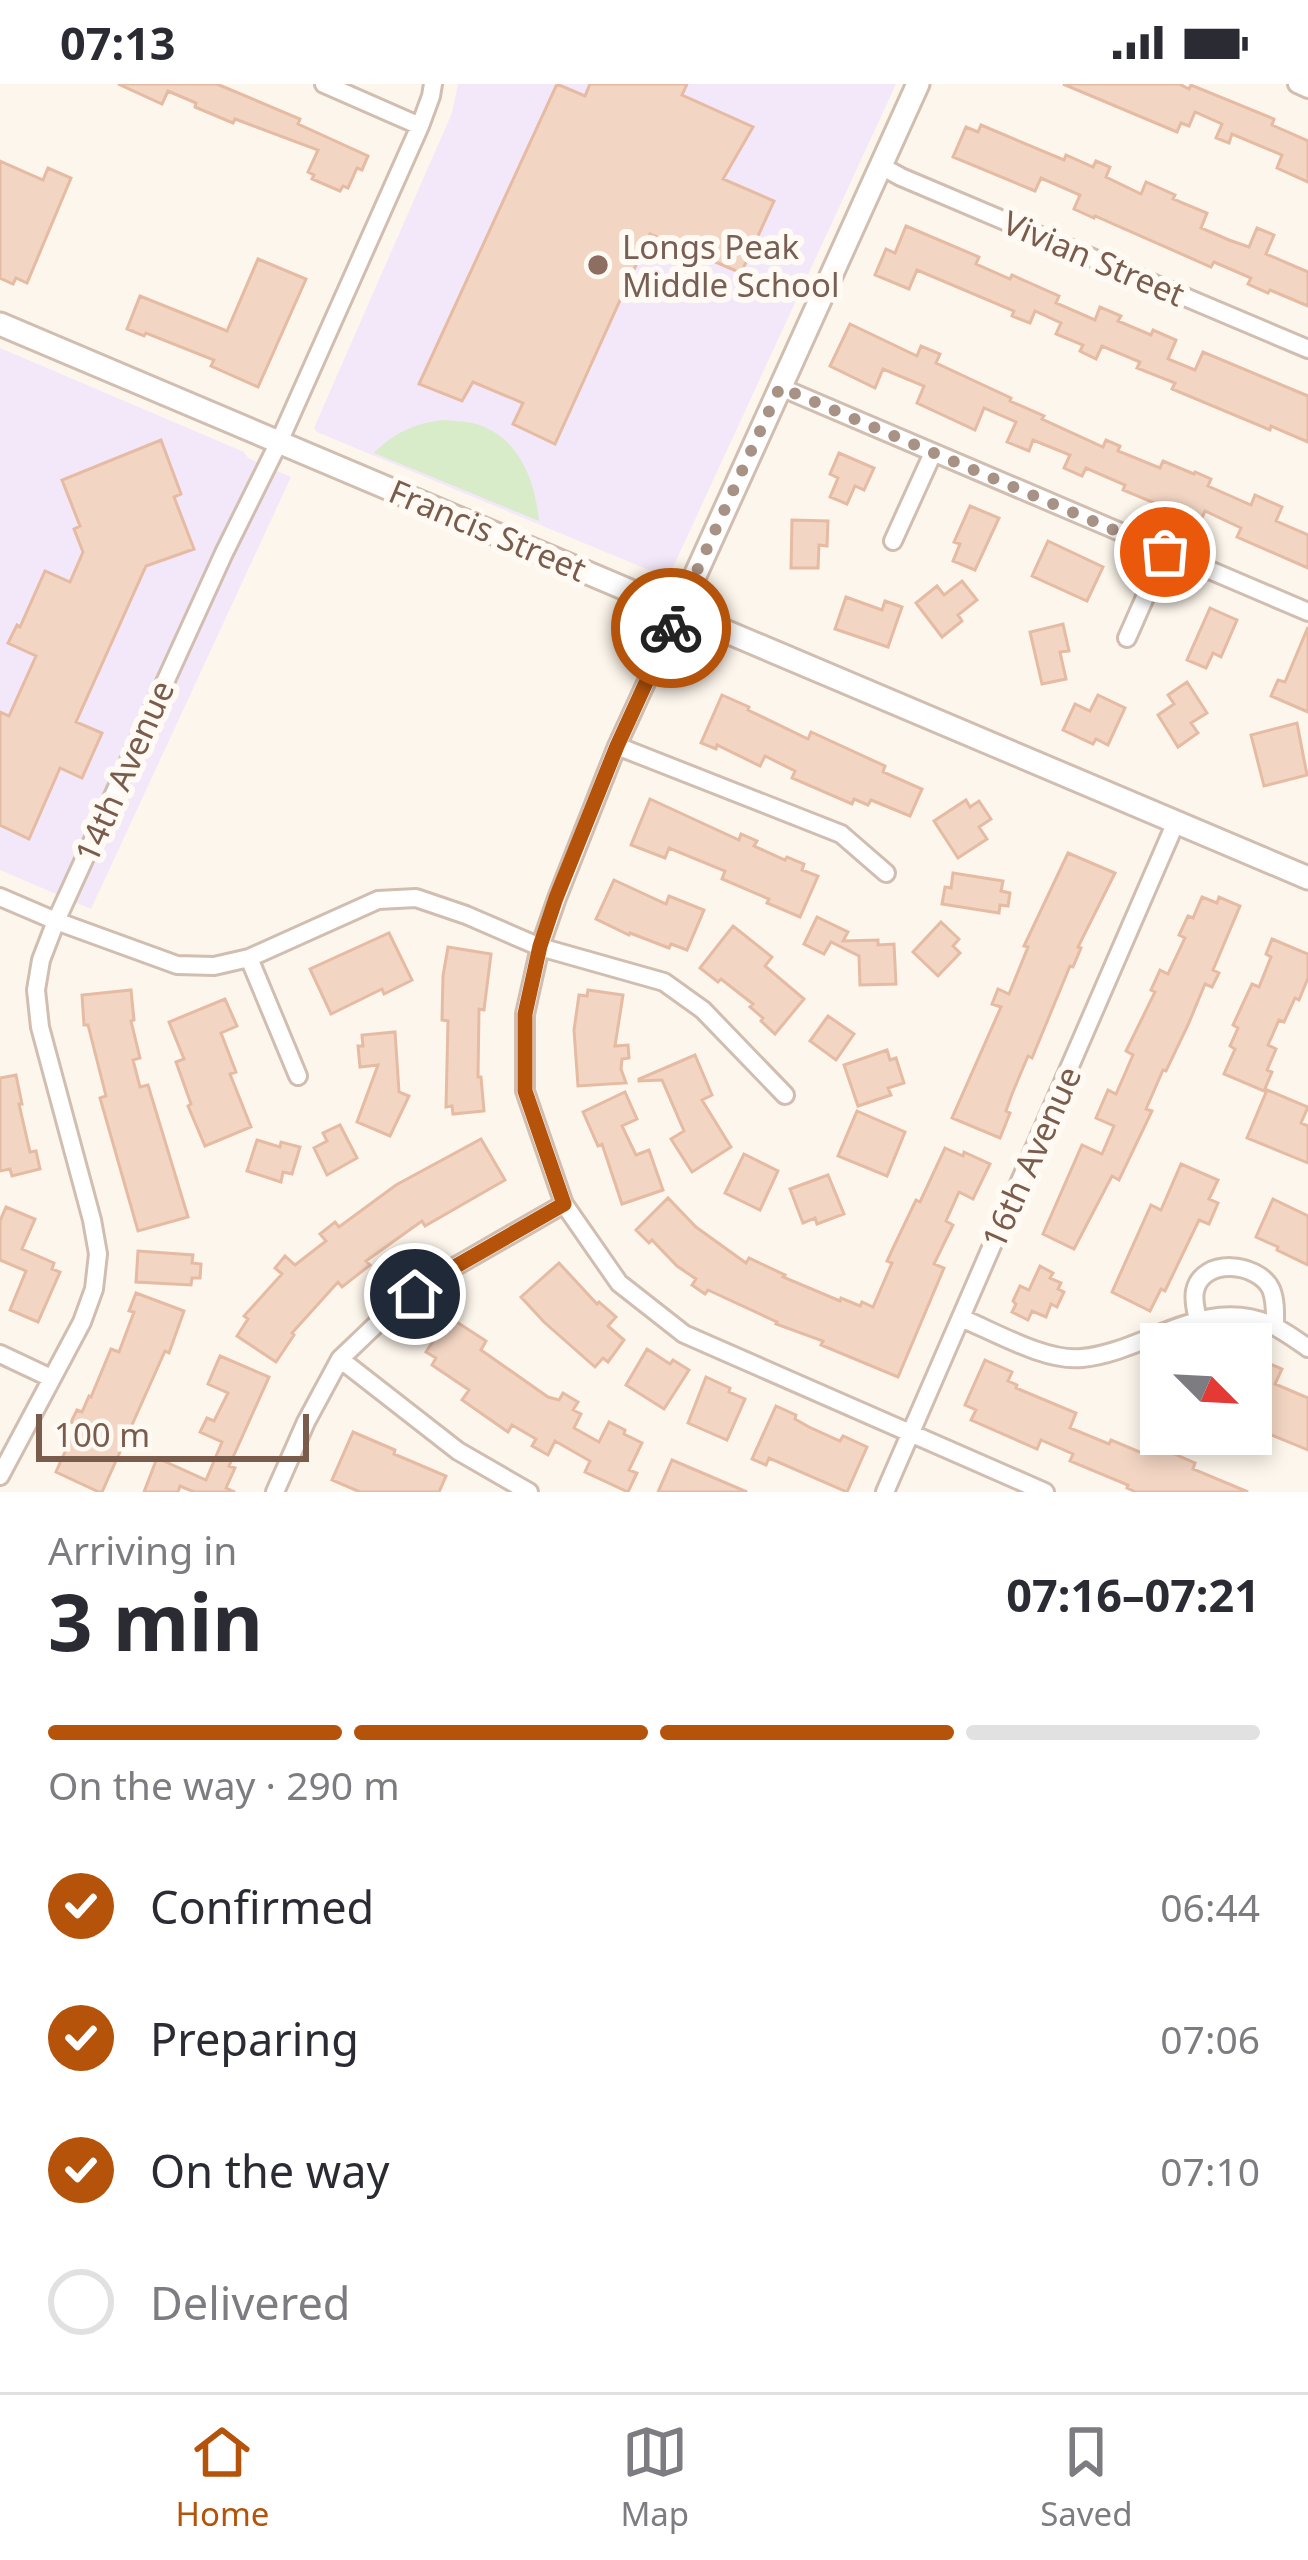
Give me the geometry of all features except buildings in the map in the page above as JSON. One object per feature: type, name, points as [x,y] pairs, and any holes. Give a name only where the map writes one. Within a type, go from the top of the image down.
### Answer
[{"type":"street","points":[[324,84],[420,126]]},
{"type":"street","name":"14th Avenue","points":[[0,1476],[82,1322],[94,1288],[98,1254],[40,1027],[36,990],[41,960],[224,553],[279,442],[420,126],[433,84]]},
{"type":"street","points":[[918,84],[617,746],[556,898],[525,1014],[525,1091],[564,1204],[619,1282],[684,1334],[1045,1492]]},
{"type":"street","points":[[1297,84],[1308,88]]},
{"type":"street","name":"Vivian Street","points":[[881,166],[1308,349]]},
{"type":"street","name":"Francis Street","points":[[0,324],[1308,878]]},
{"type":"street","points":[[780,387],[1308,612]]},
{"type":"street","points":[[893,541],[933,453]]},
{"type":"street","points":[[1126,638],[1165,552]]},
{"type":"street","points":[[617,746],[842,834],[886,873]]},
{"type":"street","name":"16th Avenue","points":[[885,1492],[1176,822]]},
{"type":"street","points":[[0,897],[177,965],[214,966],[249,958],[378,900],[416,898],[540,946],[664,982],[703,1010],[785,1095]]},
{"type":"street","points":[[249,958],[298,1076]]},
{"type":"street","points":[[275,1492],[340,1359],[386,1315],[444,1273],[564,1204]]},
{"type":"street","points":[[1198,1320],[1193,1296],[1201,1278],[1210,1270],[1227,1268],[1252,1271],[1270,1285],[1274,1327]]},
{"type":"street","points":[[961,1318],[1054,1356],[1080,1359],[1198,1320],[1233,1317],[1268,1323],[1308,1348]]},
{"type":"street","points":[[0,1354],[51,1378]]},
{"type":"street","points":[[340,1359],[458,1451],[529,1492]]},
{"type":"shaded area","name":"Longs Peak Middle School","points":[[458,84],[896,84],[668,578],[314,428],[452,113]]},
{"type":"shaded area","points":[[0,348],[244,452],[291,477],[91,909],[0,870]]},
{"type":"green space","points":[[443,420],[488,429],[512,448],[528,474],[539,521],[374,453],[406,430]]},
{"type":"way so far","points":[[671,628],[780,387],[1165,552]]},
{"type":"place","name":"Longs Peak Middle School","points":[[598,265]]},
{"type":"route","points":[[415,1294],[564,1204],[525,1091],[525,1014],[556,898],[671,628]]}]
